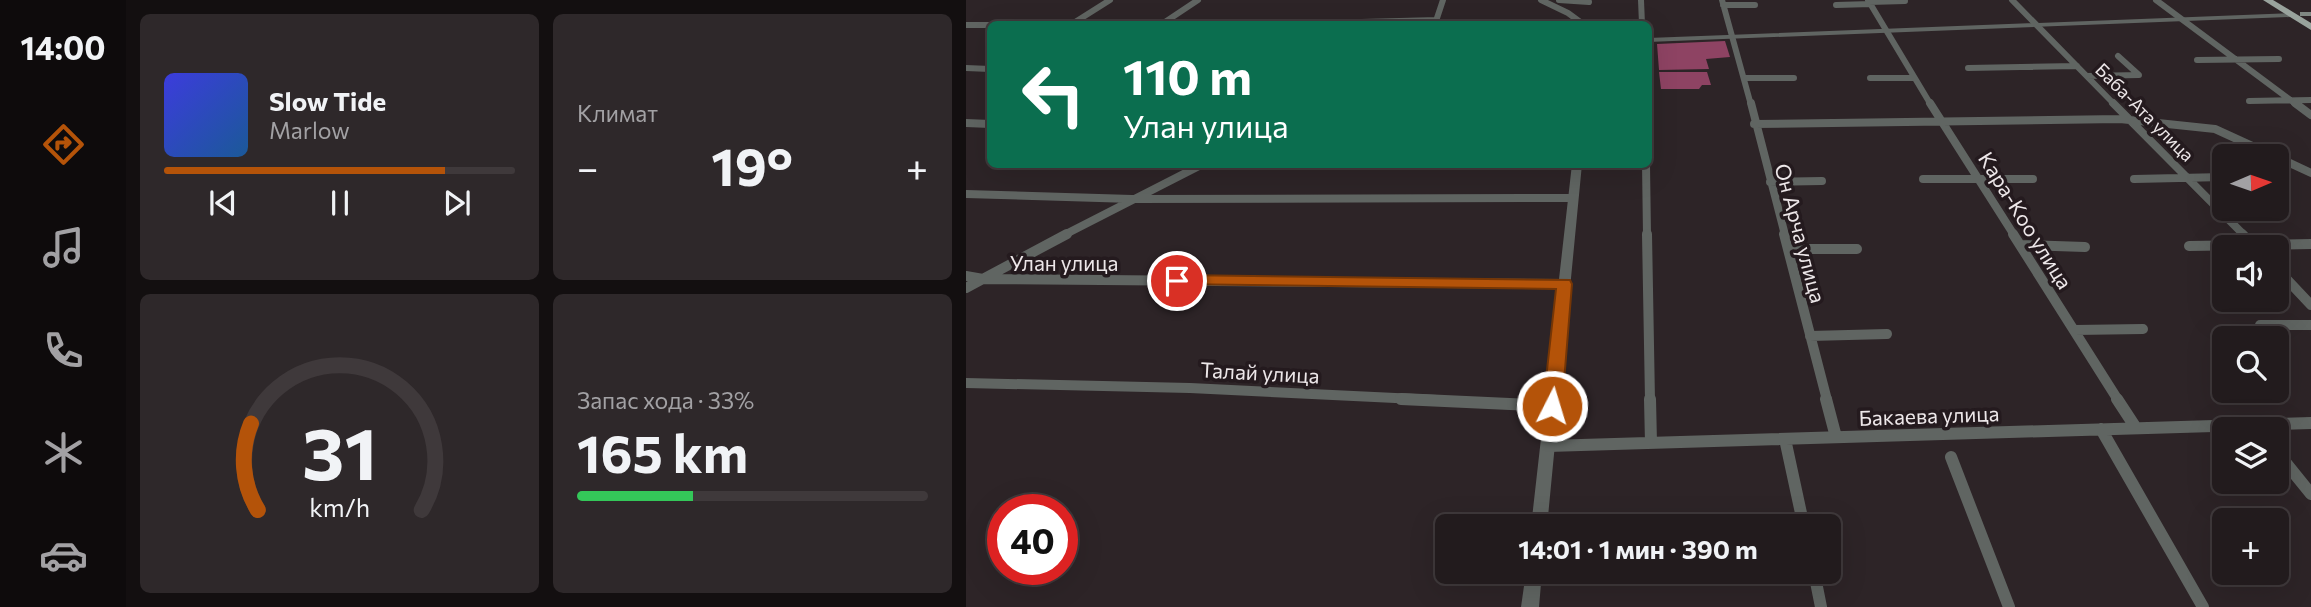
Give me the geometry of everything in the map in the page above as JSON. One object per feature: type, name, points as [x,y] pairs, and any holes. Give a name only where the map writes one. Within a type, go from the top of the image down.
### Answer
[{"type":"main road","points":[[2267,0],[2311,27]]},
{"type":"main road","points":[[2279,0],[2308,16]]},
{"type":"main road","points":[[2291,15],[2308,16]]},
{"type":"street","points":[[1077,21],[1110,0]]},
{"type":"street","points":[[1166,21],[1198,0]]},
{"type":"street","points":[[1436,21],[1443,0]]},
{"type":"street","points":[[1541,0],[1578,21]]},
{"type":"street","points":[[1559,0],[1589,2]]},
{"type":"street","points":[[1641,0],[1642,21]]},
{"type":"street","name":"Баба-Ата улица","points":[[2012,0],[2243,235]]},
{"type":"street","points":[[2156,0],[2311,115]]},
{"type":"street","points":[[1836,5],[1905,1]]},
{"type":"street","points":[[1723,2],[1755,5]]},
{"type":"street","name":"Он Арча улица","points":[[1723,2],[1836,438]]},
{"type":"street","name":"Кара-Коо улица","points":[[1869,2],[1914,78],[2136,428]]},
{"type":"street","points":[[1652,40],[2291,15]]},
{"type":"street","points":[[966,24],[987,26]]},
{"type":"street","points":[[2087,76],[2139,75],[2118,56]]},
{"type":"street","points":[[2197,60],[2279,59]]},
{"type":"street","points":[[1968,68],[2077,66]]},
{"type":"street","points":[[966,68],[987,69]]},
{"type":"street","points":[[1744,78],[1794,78]]},
{"type":"street","points":[[1870,78],[1914,78]]},
{"type":"street","points":[[2249,101],[2311,100]]},
{"type":"street","points":[[1754,124],[2130,120],[2215,129],[2248,144]]},
{"type":"street","points":[[966,123],[987,124]]},
{"type":"street","points":[[2289,163],[2311,173]]},
{"type":"street","points":[[966,288],[1195,168]]},
{"type":"street","points":[[1540,514],[1577,168]]},
{"type":"street","points":[[1646,168],[1651,443]]},
{"type":"street","points":[[2134,179],[2212,178]]},
{"type":"street","points":[[1923,179],[2034,179]]},
{"type":"street","points":[[1770,182],[1822,181]]},
{"type":"street","points":[[966,194],[1132,199],[1573,198]]},
{"type":"street","points":[[2289,245],[2311,244]]},
{"type":"street","points":[[2022,245],[2085,247]]},
{"type":"street","points":[[2189,246],[2212,246]]},
{"type":"street","points":[[1788,249],[1857,249]]},
{"type":"street","name":"Улан улица","points":[[966,275],[983,279],[1564,284]]},
{"type":"street","points":[[2289,282],[2311,305]]},
{"type":"street","points":[[2260,325],[2311,325]]},
{"type":"street","points":[[2075,330],[2143,329]]},
{"type":"street","points":[[1810,336],[1886,334]]},
{"type":"street","name":"Талай улица","points":[[966,383],[1190,388],[1552,406]]},
{"type":"street","name":"Бакаева улица","points":[[2289,425],[2311,423]]},
{"type":"street","name":"Бакаева улица","points":[[1548,446],[2212,427]]},
{"type":"street","points":[[2101,429],[2203,607]]},
{"type":"street","points":[[1785,439],[1801,514]]},
{"type":"street","points":[[1951,457],[2009,607]]},
{"type":"street","points":[[2289,467],[2311,494]]},
{"type":"street","points":[[1530,607],[1533,584]]},
{"type":"street","points":[[1817,584],[1822,607]]},
{"type":"shaded area","points":[[1725,41],[1730,57],[1706,59],[1709,69],[1659,70],[1657,44]]},
{"type":"shaded area","points":[[1659,72],[1707,72],[1711,85],[1702,85],[1699,89],[1661,89]]},
{"type":"route","points":[[1177,281],[1564,284],[1552,406]]}]
